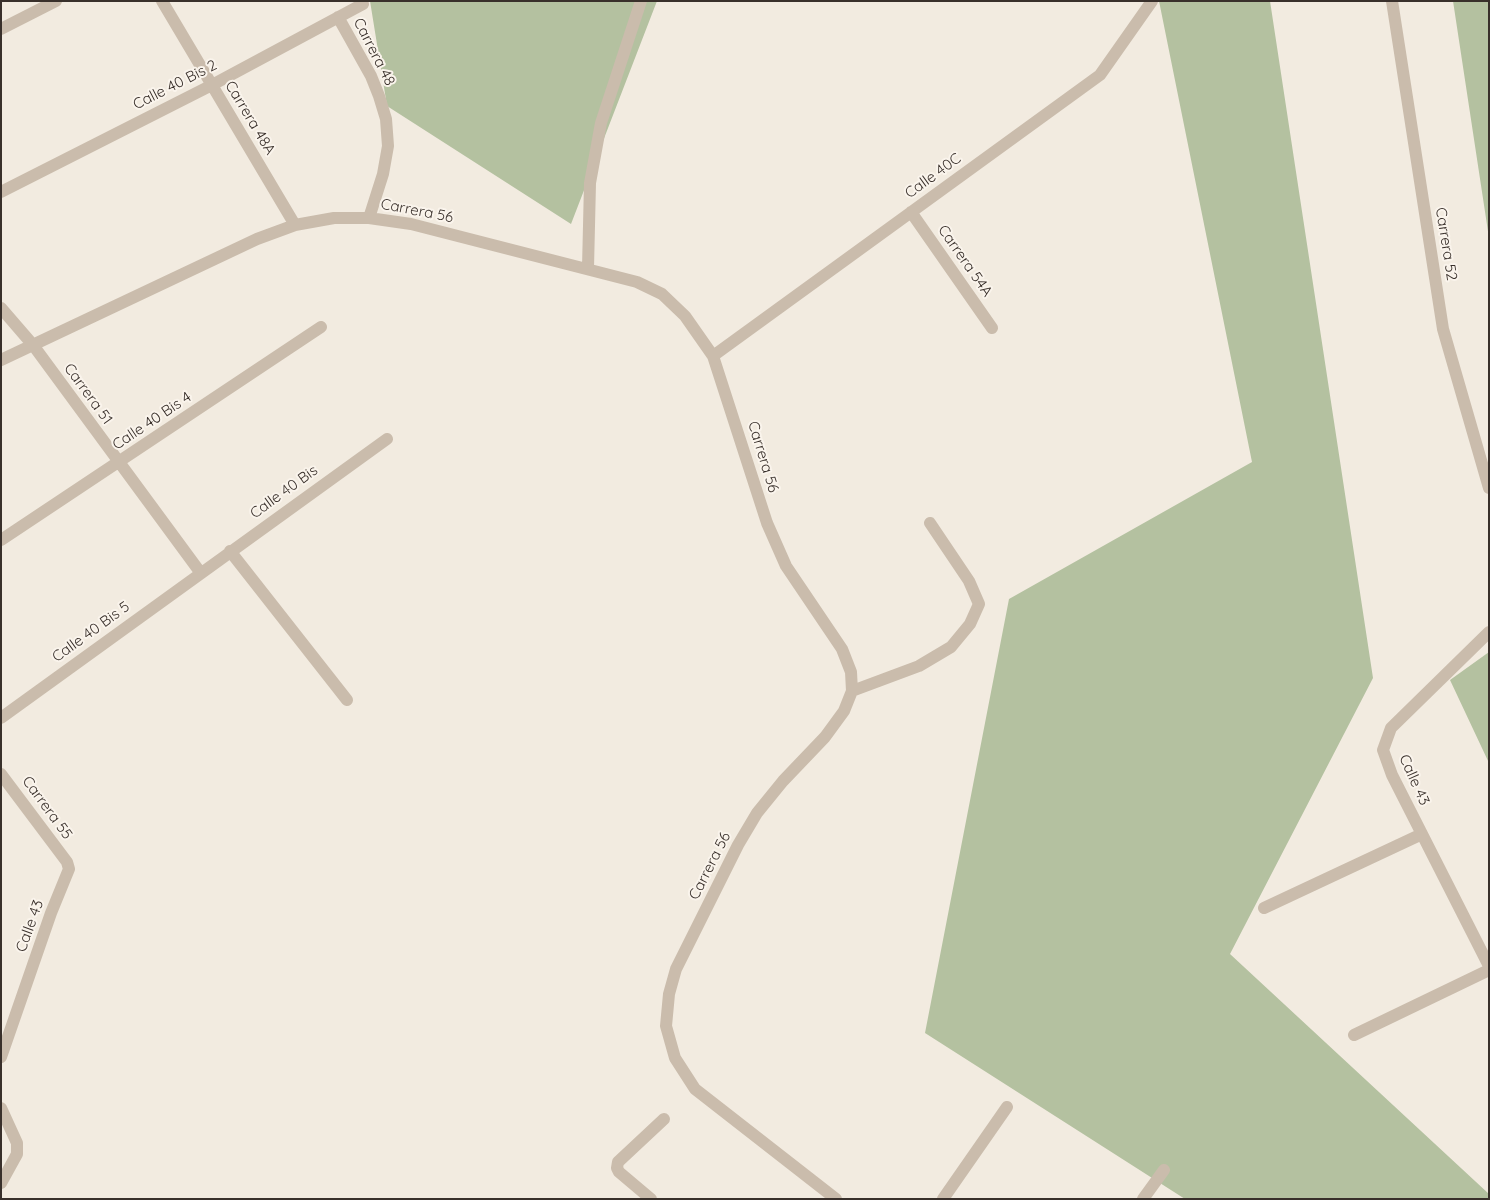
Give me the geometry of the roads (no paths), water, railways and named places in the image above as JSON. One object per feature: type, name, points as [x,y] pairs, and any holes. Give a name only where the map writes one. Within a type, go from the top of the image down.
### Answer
[{"type":"street","points":[[1,29],[56,1]]},
{"type":"street","name":"Carrera 48A","points":[[162,1],[295,225]]},
{"type":"street","points":[[588,268],[590,183],[600,123],[641,1]]},
{"type":"street","name":"Calle 40C","points":[[713,356],[1100,75],[1152,1]]},
{"type":"street","name":"Carrera 52","points":[[1392,1],[1443,329],[1489,488]]},
{"type":"street","name":"Calle 40 Bis 2","points":[[1,192],[212,85],[362,3]]},
{"type":"street","name":"Carrera 48","points":[[338,17],[371,76],[380,96],[386,119],[388,146],[383,174],[369,218]]},
{"type":"street","name":"Carrera 54A","points":[[911,212],[992,328]]},
{"type":"street","name":"Carrera 56","points":[[1,360],[257,239],[295,225],[334,218],[369,218],[411,224],[588,268],[637,282],[662,294],[685,316],[713,356],[767,523],[786,566],[842,649],[851,672],[852,691],[844,711],[762,807],[738,845],[676,968],[669,994],[666,1026],[675,1058],[695,1089],[836,1199]]},
{"type":"street","name":"Carrera 51","points":[[1,308],[33,345],[200,572]]},
{"type":"street","name":"Calle 40 Bis 4","points":[[1,540],[321,327]]},
{"type":"street","name":"Calle 40 Bis","points":[[200,572],[386,438]]},
{"type":"street","points":[[852,691],[919,666],[951,647],[970,624],[979,604],[969,581],[930,523]]},
{"type":"street","points":[[230,551],[347,700]]},
{"type":"street","name":"Calle 40 Bis 5","points":[[1,718],[200,572]]},
{"type":"street","name":"Calle 43","points":[[1489,632],[1391,728],[1383,750],[1392,775],[1489,966]]},
{"type":"street","name":"Carrera 55","points":[[1,774],[66,862]]},
{"type":"street","points":[[1264,908],[1422,834]]},
{"type":"street","name":"Calle 43","points":[[1,1058],[51,912],[68,875],[66,862]]},
{"type":"street","points":[[1354,1035],[1489,970]]},
{"type":"street","points":[[1,1108],[17,1143],[17,1154],[1,1182]]},
{"type":"street","points":[[943,1199],[1007,1108]]},
{"type":"street","points":[[652,1199],[619,1172],[617,1168],[618,1162],[664,1119]]},
{"type":"street","points":[[1143,1199],[1164,1170]]}]
